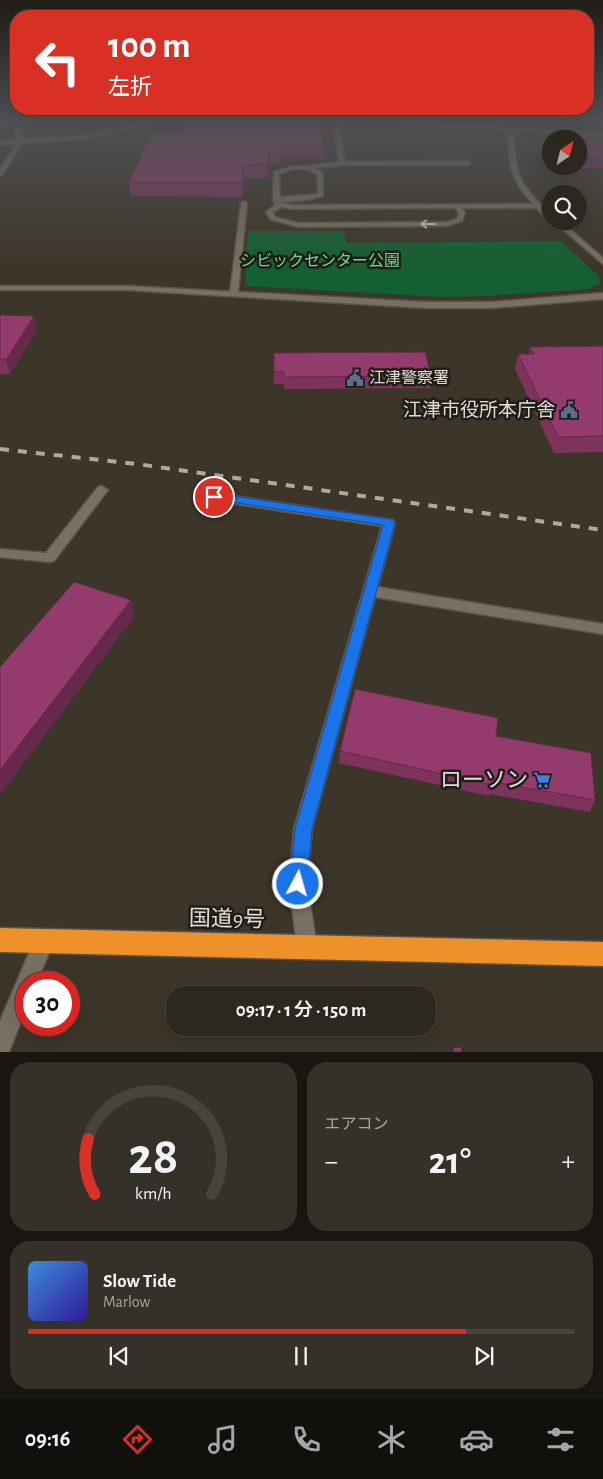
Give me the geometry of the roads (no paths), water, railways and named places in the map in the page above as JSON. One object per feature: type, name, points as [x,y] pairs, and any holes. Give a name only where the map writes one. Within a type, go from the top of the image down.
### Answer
[{"type":"highway","name":"国道9号","points":[[0,940],[603,954]]},
{"type":"street","points":[[278,202],[276,173],[282,170]]},
{"type":"street","points":[[313,170],[320,173],[326,170]]},
{"type":"street","points":[[513,170],[537,206],[542,210]]},
{"type":"street","points":[[320,173],[321,193],[319,196],[278,202],[269,212],[272,218],[298,225],[447,224],[460,220],[462,213],[457,206]]},
{"type":"street","points":[[278,202],[291,207],[537,206]]},
{"type":"street","points":[[234,294],[244,203]]},
{"type":"street","points":[[566,230],[603,262]]},
{"type":"street","points":[[0,288],[127,288],[426,306],[492,305],[603,296]]},
{"type":"street","points":[[0,552],[49,558],[102,490]]},
{"type":"street","points":[[214,497],[389,523],[304,829],[298,884],[307,947]]},
{"type":"street","points":[[370,591],[603,628]]},
{"type":"street","points":[[32,971],[44,941]]},
{"type":"street","points":[[0,1047],[15,1011]]},
{"type":"railway","points":[[0,449],[137,464],[603,530]]},
{"type":"place","name":"江津警察署","points":[[355,378]]},
{"type":"place","name":"江津市役所本庁舎","points":[[569,410]]},
{"type":"place","name":"ローソン","points":[[542,780]]},
{"type":"park label","name":"シビックセンター公園","points":[[320,261]]}]
